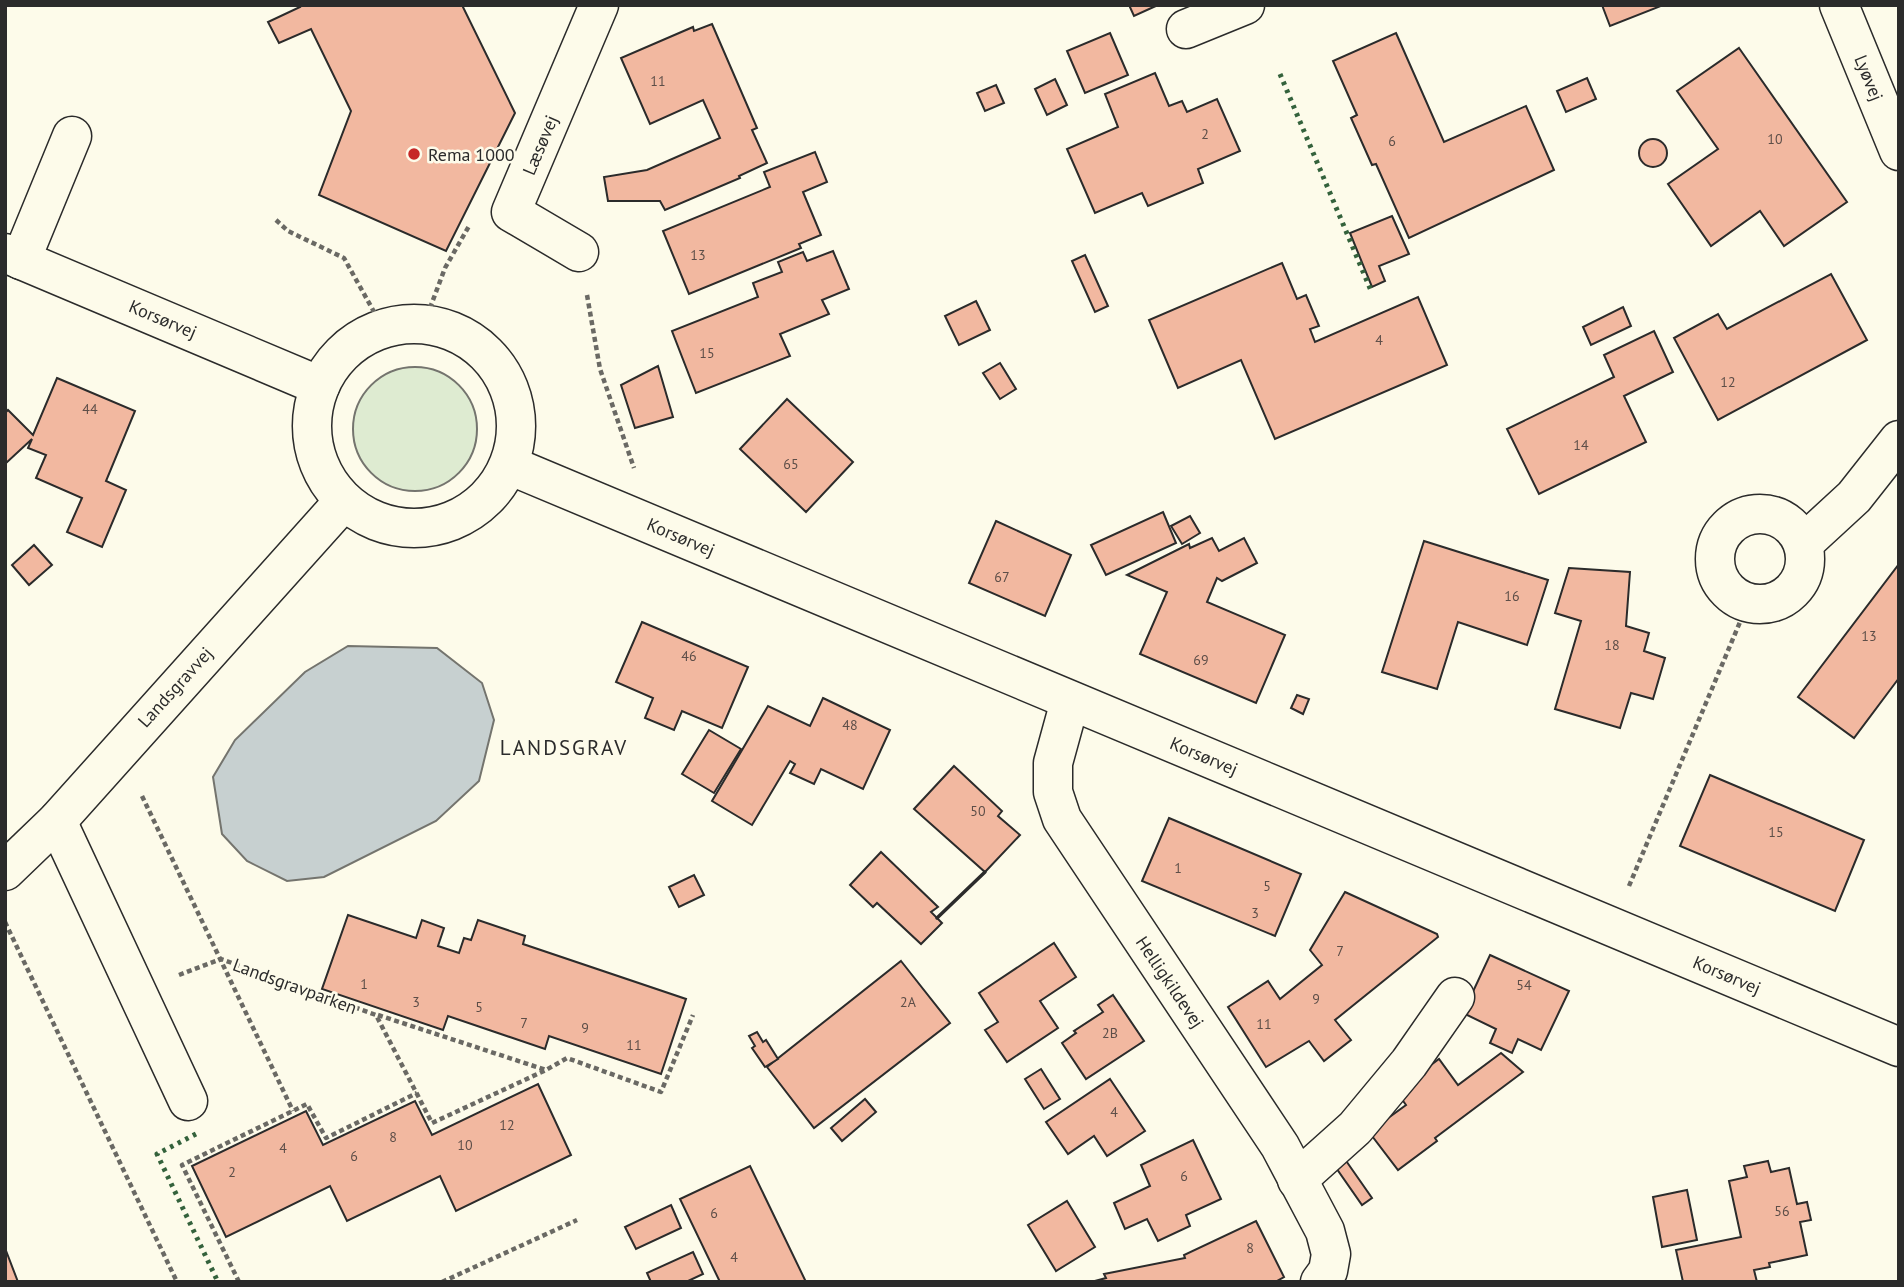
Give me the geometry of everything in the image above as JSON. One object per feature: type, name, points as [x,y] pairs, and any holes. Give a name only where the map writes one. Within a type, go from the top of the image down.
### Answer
[{"type":"street","name":"Læsøvej","points":[[511,212],[599,5]]},
{"type":"street","points":[[1186,29],[1245,5]]},
{"type":"street","name":"Lyøvej","points":[[1839,5],[1899,151]]},
{"type":"street","points":[[13,257],[72,136]]},
{"type":"street","points":[[511,212],[579,252]]},
{"type":"street","name":"Korsørvej","points":[[13,257],[320,386]]},
{"type":"street","points":[[424,324],[451,331],[474,344],[494,363],[508,386],[515,412],[515,439],[509,465],[496,487],[480,505],[459,518],[436,526],[411,529],[387,525],[364,515],[344,501],[328,482],[317,459],[312,435],[313,410],[320,386],[345,350],[363,337],[383,328],[424,324]]},
{"type":"street","points":[[1803,544],[1854,497],[1899,440]]},
{"type":"street","name":"Korsørvej","points":[[509,465],[1899,1047]]},
{"type":"street","name":"Landsgravvej","points":[[5,871],[57,821],[344,501]]},
{"type":"street","points":[[1754,514],[1769,515],[1783,521],[1795,531],[1803,544],[1804,572],[1788,595],[1776,602],[1748,603],[1734,596],[1724,585],[1717,572],[1715,556],[1727,529],[1754,514]]},
{"type":"street","name":"Helligkildevej","points":[[1070,701],[1053,763],[1053,792],[1062,819],[1280,1146],[1325,1231],[1326,1268]]},
{"type":"street","points":[[57,821],[188,1101]]},
{"type":"street","points":[[1297,1180],[1355,1128],[1409,1063],[1455,996]]},
{"type":"path","points":[[424,324],[445,268],[479,208],[511,212]]},
{"type":"path","points":[[276,220],[288,230],[344,258],[383,328]]},
{"type":"path","points":[[579,252],[600,369],[654,525]]},
{"type":"path","points":[[1611,927],[1748,603]]},
{"type":"path","points":[[120,749],[293,1111]]},
{"type":"path","points":[[5,922],[177,1282]]},
{"type":"path","name":"Landsgravparken","points":[[136,992],[221,959],[376,1015],[546,1070]]},
{"type":"path","name":"Landsgravparken","points":[[376,1015],[432,1123],[567,1058],[661,1092],[693,1015]]},
{"type":"path","points":[[239,1282],[183,1166],[307,1104],[326,1138],[416,1093]]},
{"type":"path","points":[[442,1282],[577,1220]]},
{"type":"green space","points":[[415,367],[439,372],[459,385],[472,405],[477,429],[472,453],[459,473],[439,486],[415,491],[391,486],[371,473],[358,453],[353,429],[358,405],[371,385],[391,372]]},
{"type":"shaded area","points":[[348,646],[437,648],[482,683],[494,720],[479,781],[436,821],[324,877],[287,881],[247,861],[222,834],[213,777],[235,740],[305,672]]},
{"type":"building","name":"Rema 1000","points":[[299,5],[462,5],[515,113],[446,251],[319,195],[351,111],[311,29],[279,43],[268,22],[300,7]]},
{"type":"building","points":[[1129,5],[1158,5],[1134,16]]},
{"type":"building","points":[[1602,5],[1660,5],[1661,6],[1610,26]]},
{"type":"building","points":[[712,24],[757,128],[752,130],[767,163],[739,176],[740,178],[665,210],[660,201],[608,201],[604,177],[647,170],[720,138],[703,100],[650,124],[621,58],[693,27],[694,31]]},
{"type":"building","points":[[1110,33],[1128,75],[1085,93],[1067,51]]},
{"type":"building","points":[[1396,33],[1444,142],[1526,106],[1554,170],[1409,238],[1376,164],[1372,165],[1351,118],[1357,115],[1333,61]]},
{"type":"building","points":[[1739,48],[1847,202],[1784,246],[1760,211],[1711,246],[1668,184],[1718,149],[1677,91]]},
{"type":"building","points":[[1155,73],[1169,106],[1182,101],[1187,112],[1217,99],[1240,151],[1198,169],[1203,183],[1148,206],[1142,193],[1095,213],[1067,149],[1118,127],[1105,94]]},
{"type":"building","points":[[1587,78],[1596,99],[1566,112],[1557,91]]},
{"type":"building","points":[[1055,79],[1067,105],[1047,115],[1035,89]]},
{"type":"building","points":[[996,85],[1004,103],[985,111],[977,93]]},
{"type":"building","points":[[1653,139],[1663,143],[1667,153],[1663,163],[1653,167],[1643,163],[1639,153],[1643,143]]},
{"type":"building","points":[[815,152],[827,182],[803,192],[821,235],[799,244],[801,248],[689,294],[663,231],[770,187],[764,172]]},
{"type":"building","points":[[1392,216],[1409,254],[1379,266],[1385,281],[1372,287],[1350,233]]},
{"type":"building","points":[[833,251],[849,289],[822,300],[829,314],[780,334],[790,356],[696,393],[672,331],[758,297],[753,283],[782,272],[778,262],[803,252],[807,261]]},
{"type":"building","points":[[1085,255],[1108,306],[1095,312],[1072,261]]},
{"type":"building","points":[[1282,263],[1297,299],[1306,295],[1319,326],[1310,329],[1315,342],[1418,297],[1447,365],[1275,439],[1241,360],[1178,388],[1149,320]]},
{"type":"building","points":[[1831,274],[1867,340],[1718,420],[1674,338],[1718,314],[1727,329]]},
{"type":"building","points":[[976,301],[990,330],[959,345],[945,316]]},
{"type":"building","points":[[1623,307],[1631,326],[1591,345],[1583,327]]},
{"type":"building","points":[[1654,331],[1673,372],[1624,396],[1646,442],[1539,494],[1507,429],[1614,377],[1604,355]]},
{"type":"building","points":[[1000,363],[1016,389],[1000,399],[983,373]]},
{"type":"building","points":[[658,366],[673,417],[635,428],[621,385]]},
{"type":"building","points":[[57,378],[135,411],[106,481],[126,490],[102,547],[67,532],[82,498],[36,478],[46,455],[28,448],[32,439],[5,464],[5,413],[8,410],[33,435]]},
{"type":"building","points":[[787,399],[853,462],[806,512],[740,449]]},
{"type":"building","points":[[1163,512],[1176,543],[1106,575],[1091,545]]},
{"type":"building","points":[[1190,516],[1200,533],[1182,544],[1171,526]]},
{"type":"building","points":[[996,521],[1071,555],[1045,616],[969,583]]},
{"type":"building","points":[[1212,538],[1219,551],[1244,538],[1257,563],[1222,581],[1217,578],[1207,602],[1285,635],[1256,703],[1140,654],[1167,592],[1127,575],[1189,544],[1190,548]]},
{"type":"building","points":[[1424,541],[1548,580],[1527,645],[1458,622],[1437,689],[1382,672]]},
{"type":"building","points":[[34,545],[52,565],[29,585],[12,565]]},
{"type":"building","points":[[1899,564],[1899,678],[1854,738],[1798,697]]},
{"type":"building","points":[[1569,568],[1630,572],[1626,626],[1649,633],[1644,651],[1665,658],[1653,699],[1631,693],[1620,728],[1555,709],[1581,621],[1555,613]]},
{"type":"building","points":[[642,622],[748,667],[722,728],[682,711],[674,730],[645,718],[653,698],[616,682]]},
{"type":"building","points":[[1297,695],[1309,699],[1303,714],[1291,708]]},
{"type":"building","points":[[823,698],[890,730],[863,789],[821,769],[814,784],[790,773],[795,764],[790,761],[752,825],[712,801],[768,706],[810,726]]},
{"type":"building","points":[[709,730],[741,749],[714,793],[682,774]]},
{"type":"building","points":[[954,766],[1002,811],[998,816],[1020,835],[985,872],[914,809]]},
{"type":"building","points":[[1710,775],[1864,840],[1835,911],[1680,846]]},
{"type":"building","points":[[1169,818],[1301,874],[1275,936],[1142,881]]},
{"type":"building","points":[[881,852],[938,907],[931,912],[942,923],[921,944],[877,903],[873,907],[850,885]]},
{"type":"building","points":[[694,875],[704,895],[679,907],[669,887]]},
{"type":"building","points":[[1345,892],[1437,934],[1438,937],[1335,1020],[1351,1040],[1324,1061],[1309,1041],[1266,1067],[1228,1007],[1268,981],[1280,999],[1322,965],[1310,950]]},
{"type":"building","points":[[348,915],[416,938],[422,920],[444,928],[438,946],[459,953],[464,938],[471,940],[478,920],[525,936],[523,944],[686,999],[661,1074],[549,1036],[545,1049],[448,1016],[443,1030],[322,989]]},
{"type":"building","points":[[1054,943],[1076,977],[1040,1001],[1058,1028],[1007,1062],[985,1030],[998,1022],[979,993]]},
{"type":"building","points":[[1490,955],[1569,991],[1541,1050],[1518,1039],[1512,1053],[1490,1043],[1496,1029],[1463,1013]]},
{"type":"building","points":[[901,961],[950,1023],[814,1128],[767,1067]]},
{"type":"building","points":[[1113,995],[1144,1041],[1086,1079],[1062,1043],[1076,1033],[1074,1031],[1103,1012],[1098,1005]]},
{"type":"building","points":[[757,1032],[763,1042],[766,1040],[778,1059],[765,1067],[752,1048],[755,1046],[749,1036]]},
{"type":"building","points":[[1501,1053],[1523,1072],[1435,1138],[1437,1141],[1398,1170],[1369,1132],[1406,1105],[1396,1091],[1439,1059],[1458,1085]]},
{"type":"building","points":[[1041,1069],[1060,1099],[1044,1109],[1025,1079]]},
{"type":"building","points":[[1110,1079],[1145,1131],[1107,1156],[1094,1136],[1068,1154],[1046,1122]]},
{"type":"building","points":[[538,1084],[571,1155],[456,1211],[440,1176],[347,1221],[330,1186],[226,1237],[192,1166],[306,1111],[323,1145],[415,1101],[432,1135]]},
{"type":"building","points":[[865,1099],[876,1112],[842,1141],[831,1128]]},
{"type":"building","points":[[1193,1140],[1221,1199],[1186,1215],[1190,1226],[1158,1241],[1147,1219],[1125,1229],[1114,1203],[1150,1186],[1141,1165]]},
{"type":"building","points":[[1342,1155],[1372,1198],[1362,1205],[1332,1162]]},
{"type":"building","points":[[1768,1161],[1771,1172],[1789,1168],[1797,1204],[1807,1202],[1811,1220],[1800,1222],[1807,1255],[1769,1263],[1770,1267],[1754,1270],[1757,1282],[1683,1282],[1676,1250],[1741,1237],[1729,1181],[1747,1177],[1744,1166]]},
{"type":"building","points":[[750,1166],[806,1282],[720,1282],[680,1199]]},
{"type":"building","points":[[1687,1190],[1697,1240],[1662,1247],[1653,1197]]},
{"type":"building","points":[[1067,1201],[1095,1247],[1056,1271],[1028,1225]]},
{"type":"building","points":[[671,1205],[681,1228],[636,1249],[625,1227]]},
{"type":"building","points":[[1256,1221],[1284,1277],[1275,1282],[1091,1282],[1106,1278],[1104,1274],[1185,1258],[1184,1255]]},
{"type":"building","points":[[5,1248],[18,1282],[5,1282]]},
{"type":"building","points":[[693,1252],[703,1274],[686,1282],[651,1282],[647,1273]]},
{"type":"hedge","points":[[1280,74],[1372,293]]},
{"type":"hedge","points":[[196,1134],[157,1154],[218,1282]]},
{"type":"wall","points":[[937,918],[985,872]]},
{"type":"place","name":"Rema 1000","points":[[414,154]]},
{"type":"district","name":"LANDSGRAV","points":[[564,747]]}]
